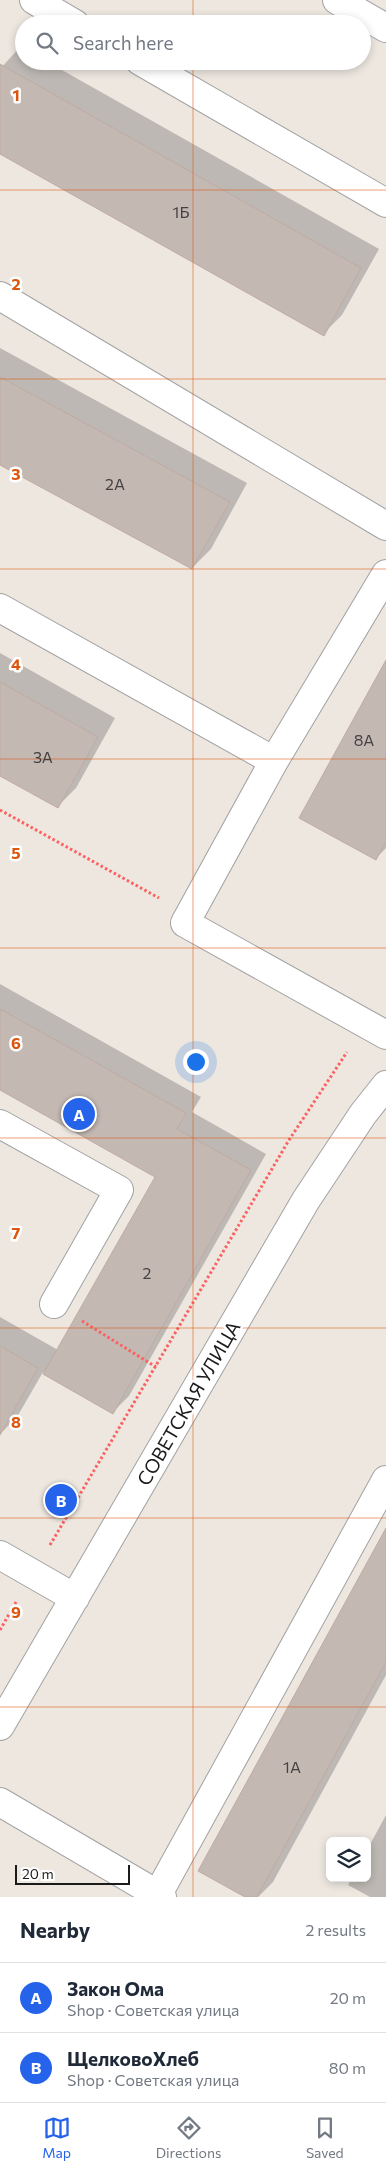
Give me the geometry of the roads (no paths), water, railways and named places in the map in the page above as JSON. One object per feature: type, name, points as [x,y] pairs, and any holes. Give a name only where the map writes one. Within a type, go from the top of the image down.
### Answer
[{"type":"street","points":[[34,0],[60,15]]},
{"type":"street","points":[[337,0],[363,15]]},
{"type":"street","points":[[371,19],[386,28]]},
{"type":"street","points":[[156,70],[386,203]]},
{"type":"street","points":[[0,296],[386,526]]},
{"type":"street","points":[[376,1029],[185,923],[274,761],[386,574]]},
{"type":"street","points":[[0,608],[274,761]]},
{"type":"street","name":"СОВЕТСКАЯ УЛИЦА","points":[[0,1726],[306,1200],[363,1114],[386,1085]]},
{"type":"street","points":[[0,1124],[119,1190],[54,1304]]},
{"type":"street","points":[[0,1802],[160,1896],[386,1480]]},
{"type":"street","points":[[0,1555],[75,1598]]},
{"type":"place","name":"Закон Ома","points":[[79,1114]]},
{"type":"place","name":"ЩелковоХлеб","points":[[61,1500]]}]
